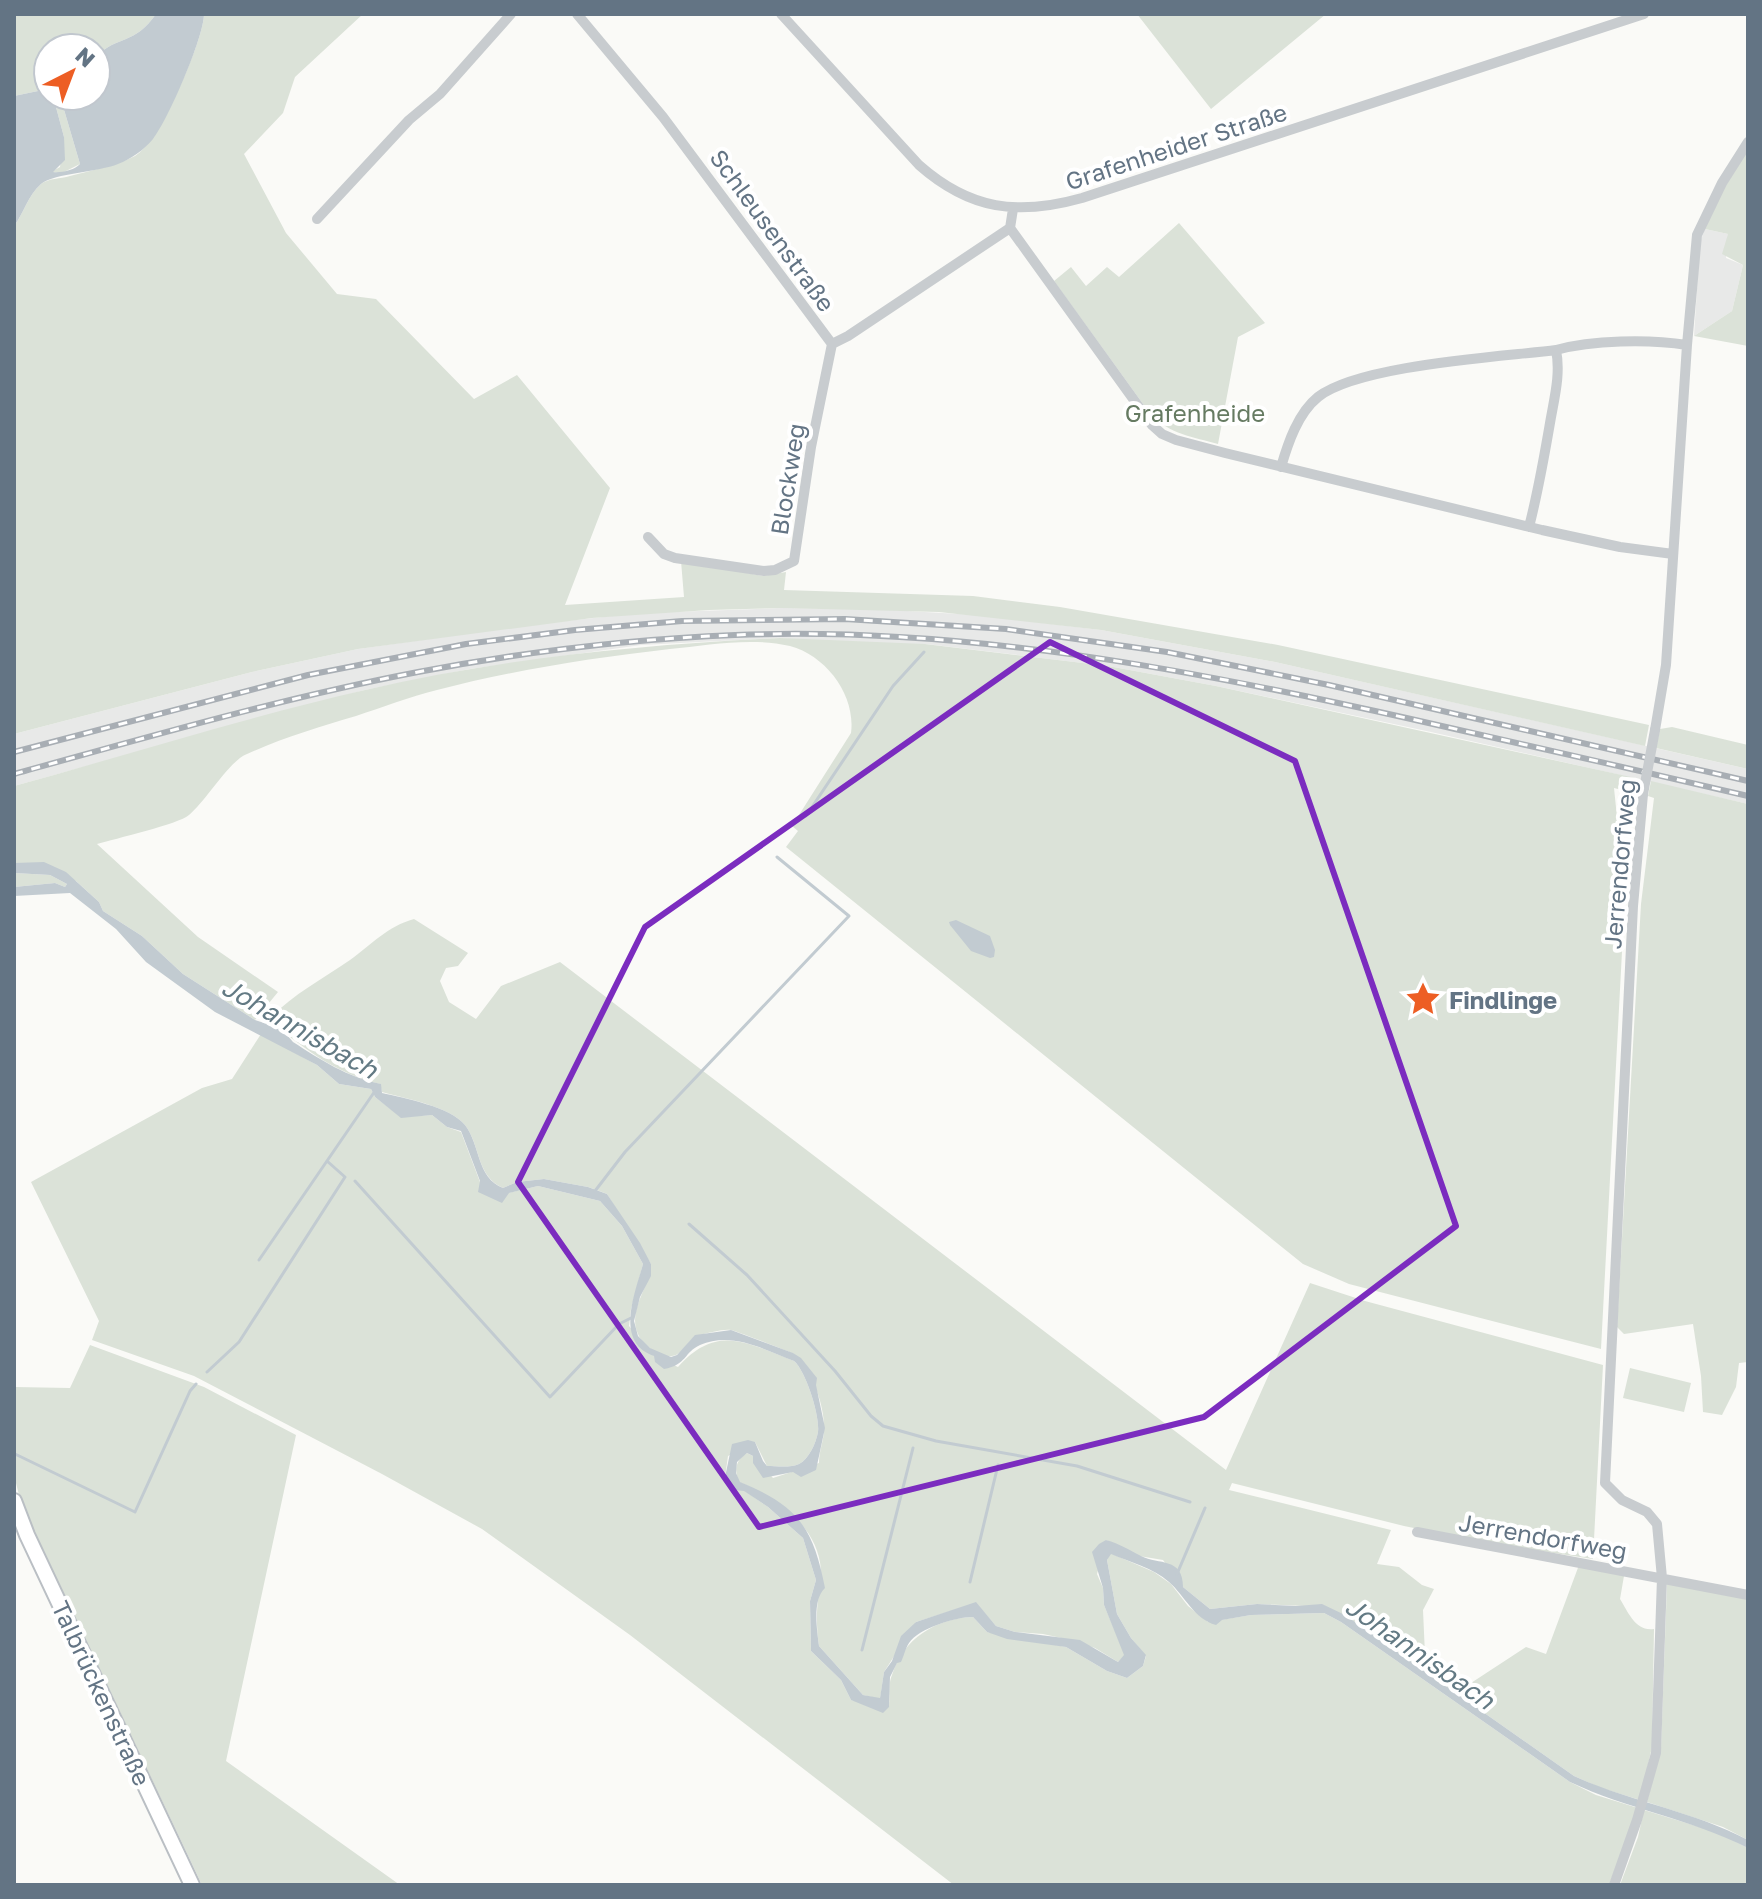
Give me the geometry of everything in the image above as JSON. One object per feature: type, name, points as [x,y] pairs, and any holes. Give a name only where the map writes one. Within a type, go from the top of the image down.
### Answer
[{"type":"main road","name":"Talbrückenstraße","points":[[14,1501],[27,1535],[192,1885]]},
{"type":"street","points":[[317,219],[409,120],[440,94],[511,14]]},
{"type":"street","name":"Schleusenstraße","points":[[577,14],[663,117],[832,344],[1010,228]]},
{"type":"street","name":"Grafenheider Straße","points":[[781,14],[930,175],[962,195],[989,205],[1013,209],[1048,207],[1082,198],[1644,14]]},
{"type":"street","name":"Jerrendorfweg","points":[[1614,1885],[1647,1790],[1657,1745],[1662,1578],[1657,1524],[1647,1512],[1622,1500],[1605,1483],[1633,906],[1643,794],[1666,665],[1697,235],[1722,183],[1748,142]]},
{"type":"street","points":[[1013,209],[1010,228],[1152,425],[1162,434],[1281,467],[1529,527],[1620,547],[1673,554]]},
{"type":"street","points":[[1281,467],[1297,424],[1307,408],[1341,384],[1360,378],[1569,346],[1630,343],[1687,345]]},
{"type":"street","name":"Blockweg","points":[[648,537],[664,554],[675,558],[764,571],[775,570],[794,561],[811,447],[832,344]]},
{"type":"street","points":[[1529,527],[1555,394],[1559,366],[1556,350]]},
{"type":"street","name":"Jerrendorfweg","points":[[1417,1532],[1662,1578]]},
{"type":"street","points":[[1662,1578],[1748,1595]]},
{"type":"highlighted area","points":[[1050,642],[1295,761],[1456,1226],[1204,1417],[759,1527],[518,1182],[645,927]]},
{"type":"shaded area","points":[[156,14],[204,14],[184,78],[153,139],[128,160],[56,177],[41,184],[14,226],[14,96],[32,92],[32,112],[57,112],[64,137],[65,160],[53,172],[75,168],[80,164],[65,112],[112,112],[112,45],[141,31]]},
{"type":"shaded area","points":[[1705,229],[1728,234],[1726,258],[1743,265],[1732,311],[1694,336],[1700,242]]},
{"type":"shaded area","points":[[782,608],[977,615],[1101,630],[1275,662],[1748,769],[1748,804],[1431,732],[1108,666],[926,644],[918,651],[780,638],[641,645],[470,669],[365,690],[14,786],[14,734],[252,672],[358,649],[527,625],[641,613]]},
{"type":"shaded area","points":[[44,862],[66,872],[99,902],[103,911],[142,936],[183,974],[255,1020],[270,1025],[278,1023],[286,1028],[293,1042],[346,1072],[381,1084],[382,1093],[426,1104],[458,1119],[470,1133],[483,1169],[494,1183],[503,1188],[517,1182],[544,1179],[588,1187],[607,1194],[651,1264],[651,1276],[640,1297],[634,1321],[638,1336],[650,1348],[671,1357],[677,1355],[695,1335],[731,1330],[801,1358],[817,1378],[825,1428],[816,1470],[801,1477],[793,1472],[763,1478],[753,1463],[753,1456],[747,1453],[737,1462],[736,1473],[740,1482],[789,1510],[808,1534],[825,1588],[817,1607],[819,1646],[863,1695],[880,1698],[884,1672],[892,1661],[901,1636],[916,1622],[976,1602],[996,1626],[1015,1632],[1080,1640],[1118,1662],[1124,1655],[1104,1605],[1103,1588],[1092,1552],[1106,1540],[1148,1559],[1174,1566],[1182,1577],[1183,1587],[1210,1609],[1257,1604],[1322,1604],[1345,1615],[1574,1776],[1727,1830],[1748,1840],[1748,1848],[1704,1829],[1614,1800],[1570,1782],[1324,1613],[1251,1615],[1222,1620],[1216,1625],[1202,1618],[1163,1577],[1111,1554],[1107,1560],[1117,1614],[1131,1638],[1146,1655],[1143,1666],[1127,1678],[1107,1671],[1066,1647],[1007,1639],[987,1632],[973,1617],[929,1628],[909,1643],[890,1677],[889,1707],[883,1713],[851,1700],[841,1680],[811,1651],[810,1601],[816,1580],[803,1538],[768,1507],[744,1491],[735,1490],[725,1477],[732,1444],[748,1440],[755,1442],[767,1466],[796,1465],[803,1462],[812,1450],[818,1432],[817,1416],[799,1366],[760,1347],[724,1340],[700,1345],[677,1365],[664,1369],[655,1362],[654,1356],[642,1350],[634,1340],[631,1329],[632,1302],[643,1264],[622,1226],[600,1201],[538,1186],[509,1193],[502,1203],[478,1192],[480,1181],[461,1131],[447,1127],[432,1115],[401,1118],[375,1097],[371,1089],[339,1084],[317,1065],[215,1012],[146,962],[116,929],[70,893],[14,896],[14,887],[55,883],[65,887],[67,884],[50,875],[14,873],[14,863]]},
{"type":"shaded area","points":[[956,920],[990,936],[994,957],[971,951],[950,925],[949,922]]},
{"type":"green space","points":[[14,14],[156,14],[141,31],[112,45],[112,32],[32,32],[32,92],[14,96]]},
{"type":"green space","points":[[204,14],[363,14],[295,77],[283,113],[244,154],[286,233],[337,294],[376,299],[474,399],[517,375],[610,488],[565,605],[684,597],[681,561],[763,576],[786,572],[784,590],[973,596],[1060,607],[1278,645],[1649,725],[1645,746],[1275,662],[1101,630],[939,612],[782,608],[592,618],[358,649],[252,672],[14,734],[14,226],[33,193],[44,182],[120,162],[145,148],[178,90],[196,45]]},
{"type":"green space","points":[[1137,14],[1326,14],[1211,109]]},
{"type":"green space","points":[[57,112],[65,112],[80,164],[62,173],[51,172],[60,167],[64,137]]},
{"type":"green space","points":[[1748,150],[1748,346],[1694,336],[1732,311],[1743,265],[1722,254],[1728,234],[1705,229],[1723,190]]},
{"type":"green space","name":"Grafenheide","points":[[1179,223],[1265,323],[1238,337],[1218,444],[1174,431],[1151,415],[1054,281],[1071,267],[1086,286],[1107,267],[1119,277]]},
{"type":"green space","points":[[780,638],[925,644],[1108,666],[1216,686],[1640,779],[1638,794],[1614,788],[1625,895],[1601,1349],[1349,1284],[1303,1264],[786,847],[798,831],[792,826],[851,733],[849,705],[836,679],[816,659],[790,646],[745,642],[641,653],[524,671],[427,693],[301,733],[247,754],[183,819],[97,844],[198,937],[278,992],[255,1020],[183,974],[142,936],[103,911],[99,902],[76,881],[14,863],[14,786],[277,712],[468,669],[571,655]]},
{"type":"green space","points":[[1672,727],[1748,745],[1748,769],[1656,748],[1660,729]]},
{"type":"green space","points":[[1651,781],[1748,804],[1748,1362],[1739,1363],[1736,1387],[1722,1415],[1703,1412],[1693,1324],[1624,1334],[1617,1327],[1641,904],[1654,798],[1648,796]]},
{"type":"green space","points":[[14,873],[50,875],[67,884],[65,887],[55,883],[14,887]]},
{"type":"green space","points":[[414,919],[468,953],[458,966],[446,968],[440,981],[449,1002],[476,1019],[501,986],[560,962],[1226,1470],[1310,1283],[1365,1301],[1603,1365],[1593,1559],[1404,1526],[1232,1483],[1229,1490],[1391,1530],[1377,1564],[1399,1567],[1422,1585],[1434,1589],[1423,1610],[1425,1655],[1471,1683],[1526,1647],[1546,1654],[1579,1565],[1624,1576],[1620,1599],[1637,1624],[1654,1629],[1652,1747],[1640,1800],[1574,1776],[1345,1615],[1305,1606],[1257,1604],[1210,1609],[1183,1587],[1163,1560],[1139,1556],[1106,1540],[1097,1574],[1103,1588],[1104,1605],[1125,1655],[1118,1662],[1095,1648],[1075,1641],[996,1626],[976,1603],[916,1622],[884,1672],[880,1699],[863,1695],[819,1646],[817,1612],[821,1570],[812,1540],[804,1527],[781,1505],[739,1482],[736,1474],[738,1463],[747,1453],[773,1478],[819,1463],[824,1431],[822,1407],[811,1377],[800,1360],[791,1352],[731,1330],[696,1336],[676,1355],[663,1355],[652,1350],[640,1338],[635,1325],[637,1307],[651,1264],[607,1194],[588,1187],[544,1179],[517,1182],[503,1188],[488,1176],[470,1133],[458,1119],[426,1104],[382,1092],[380,1084],[337,1068],[274,1024],[265,1024],[295,997],[380,936]]},
{"type":"green space","points":[[261,1034],[317,1065],[339,1084],[371,1089],[375,1097],[401,1117],[432,1115],[447,1127],[461,1132],[480,1182],[508,1193],[538,1186],[600,1201],[622,1226],[643,1264],[629,1326],[654,1356],[678,1367],[706,1345],[733,1341],[762,1348],[799,1366],[817,1416],[818,1432],[812,1450],[803,1462],[796,1465],[767,1466],[755,1442],[728,1456],[725,1477],[768,1507],[803,1538],[816,1580],[810,1601],[811,1651],[841,1680],[851,1700],[889,1707],[892,1675],[904,1651],[934,1626],[959,1618],[973,1617],[987,1632],[1066,1647],[1107,1671],[1127,1678],[1143,1666],[1146,1656],[1117,1614],[1107,1560],[1110,1553],[1154,1572],[1171,1584],[1188,1606],[1208,1622],[1251,1615],[1324,1613],[1570,1782],[1596,1795],[1638,1808],[1609,1885],[954,1885],[630,1635],[482,1529],[194,1376],[92,1340],[99,1321],[31,1182],[202,1088],[232,1079]]},
{"type":"green space","points":[[90,1345],[204,1387],[296,1435],[226,1761],[400,1885],[202,1885],[21,1503],[15,1479],[15,1387],[70,1388]]},
{"type":"green space","points":[[1630,1368],[1691,1383],[1684,1412],[1623,1398]]},
{"type":"green space","points":[[1667,1584],[1748,1599],[1748,1840],[1723,1827],[1647,1802],[1661,1748]]},
{"type":"green space","points":[[1644,1810],[1719,1833],[1748,1848],[1748,1885],[1620,1885],[1638,1837]]},
{"type":"waterway","points":[[806,816],[893,686],[924,652]]},
{"type":"waterway","points":[[595,1191],[625,1152],[849,916],[777,857]]},
{"type":"waterway","name":"Johannisbach","points":[[259,1260],[375,1091]]},
{"type":"waterway","points":[[207,1372],[239,1342],[345,1177],[327,1161]]},
{"type":"waterway","points":[[355,1181],[550,1397],[619,1324],[631,1318]]},
{"type":"waterway","points":[[689,1224],[747,1275],[883,1426],[936,1441],[1077,1466],[1190,1502]]},
{"type":"waterway","points":[[15,1454],[135,1512],[190,1391],[196,1384]]},
{"type":"waterway","points":[[862,1650],[913,1448]]},
{"type":"waterway","points":[[970,1582],[998,1465]]},
{"type":"waterway","points":[[1177,1574],[1205,1508]]},
{"type":"railway","points":[[14,752],[308,675],[466,644],[682,621],[845,619],[1006,629],[1167,652],[1329,685],[1748,781]]},
{"type":"railway","points":[[14,774],[266,706],[457,665],[656,640],[821,634],[991,644],[1160,668],[1327,701],[1748,796]]},
{"type":"place","name":"Findlinge","points":[[1423,999]]}]
